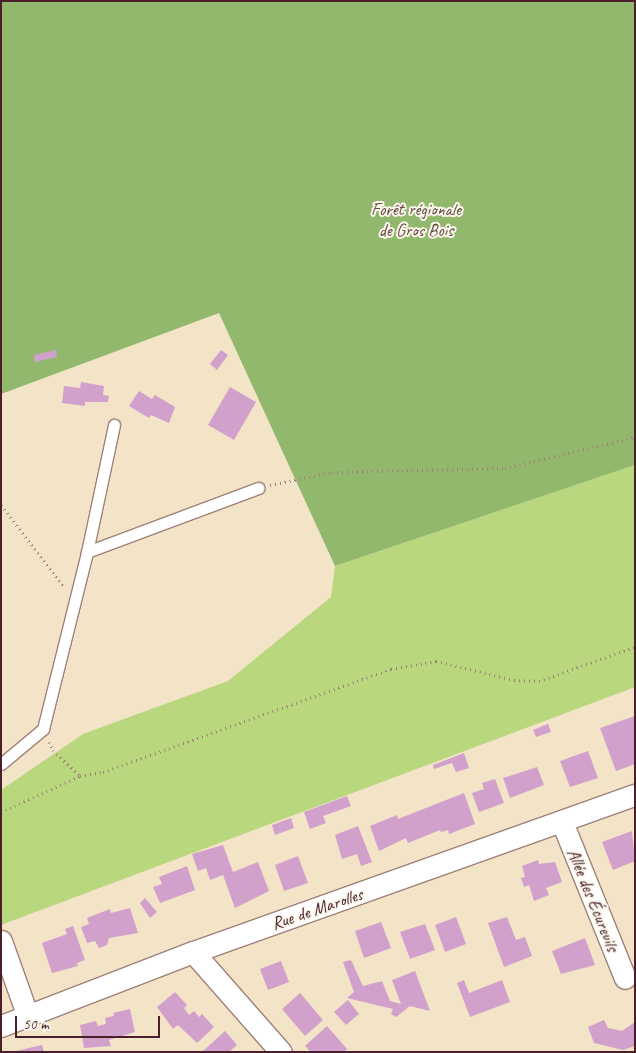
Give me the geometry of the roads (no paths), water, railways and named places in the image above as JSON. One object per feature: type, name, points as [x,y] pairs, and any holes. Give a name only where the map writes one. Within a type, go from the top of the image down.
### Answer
[{"type":"street","name":"Rue de Marolles","points":[[1,1026],[27,1014],[193,952],[635,795]]},
{"type":"street","name":"Allée des Écureuils","points":[[562,822],[625,978]]},
{"type":"street","points":[[1,942],[27,1014]]},
{"type":"street","points":[[193,952],[281,1052]]},
{"type":"lane","points":[[1,764],[43,729],[87,552],[114,425]]},
{"type":"lane","points":[[87,552],[258,488]]},
{"type":"park label","name":"Forêt régionale de Gros Bois","points":[[416,220]]}]
